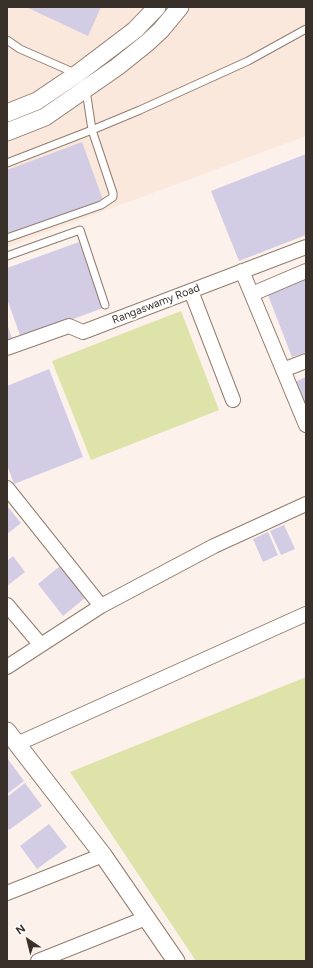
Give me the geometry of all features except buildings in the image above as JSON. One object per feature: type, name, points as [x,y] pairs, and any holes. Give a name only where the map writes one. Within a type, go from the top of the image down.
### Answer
[{"type":"street","points":[[7,132],[45,117],[157,7]]},
{"type":"street","points":[[7,113],[117,67],[161,30],[180,7]]},
{"type":"street","name":"Rangaswamy Road","points":[[7,348],[69,326],[83,332],[306,247]]},
{"type":"street","points":[[242,271],[306,425]]},
{"type":"street","points":[[252,294],[306,271]]},
{"type":"street","points":[[192,291],[233,400]]},
{"type":"street","points":[[283,370],[306,361]]},
{"type":"street","points":[[7,488],[101,606]]},
{"type":"street","points":[[7,667],[40,644],[101,606],[214,546],[306,504]]},
{"type":"street","points":[[7,605],[40,644]]},
{"type":"street","points":[[176,961],[103,854],[12,738],[306,614]]},
{"type":"street","points":[[7,893],[103,854]]},
{"type":"street","points":[[38,961],[146,918]]},
{"type":"lane","points":[[7,163],[140,110],[248,61],[306,29]]},
{"type":"lane","points":[[7,40],[20,49],[82,81],[92,130],[113,193],[113,197],[100,205],[7,238]]},
{"type":"lane","points":[[7,256],[80,230],[105,304]]},
{"type":"shaded area","points":[[7,7],[306,7],[306,136],[7,247]]},
{"type":"green space","points":[[181,311],[219,410],[91,460],[52,361]]},
{"type":"green space","points":[[306,677],[306,961],[196,961],[70,772]]}]
